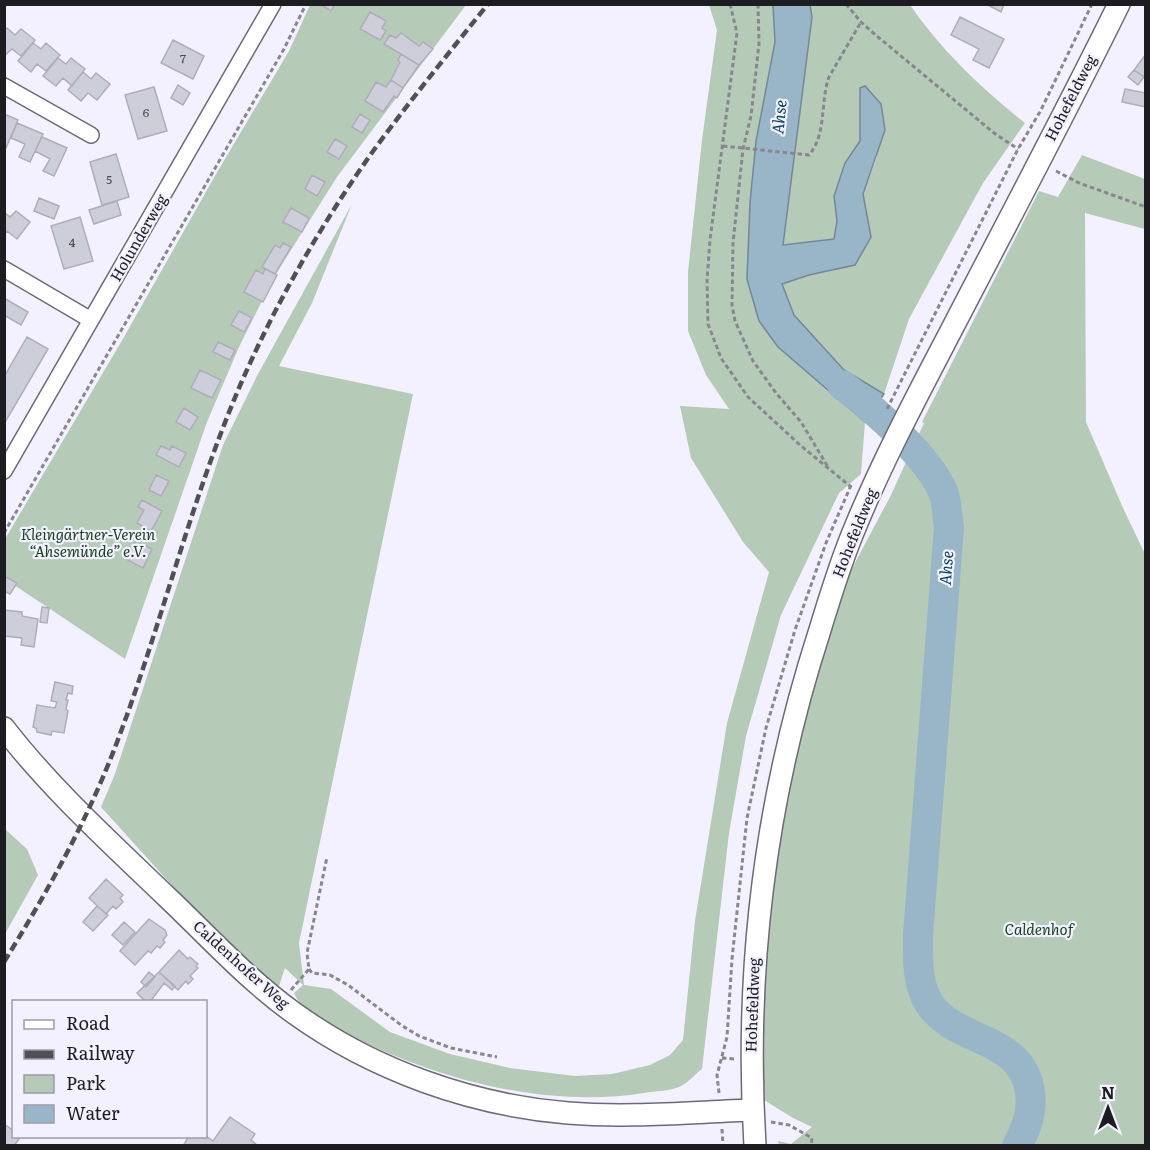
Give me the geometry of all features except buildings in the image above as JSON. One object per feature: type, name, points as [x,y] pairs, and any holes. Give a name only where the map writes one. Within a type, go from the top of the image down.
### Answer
[{"type":"main road","name":"Hohefeldweg","points":[[753,1116],[752,991],[757,927],[771,825],[786,748],[806,674],[852,535],[873,490],[917,397],[1119,4]]},
{"type":"main road","name":"Caldenhofer Weg","points":[[4,728],[24,754],[85,818],[250,978],[337,1042],[369,1058],[437,1085],[481,1099],[538,1110],[569,1113],[753,1116]]},
{"type":"main road","points":[[753,1116],[756,1146]]},
{"type":"street","name":"Holunderweg","points":[[4,471],[273,4]]},
{"type":"street","points":[[4,86],[91,135]]},
{"type":"street","points":[[4,269],[91,320]]},
{"type":"path","points":[[4,533],[284,49],[306,4]]},
{"type":"path","points":[[730,4],[737,33],[710,240],[707,280],[708,324],[721,358],[748,397],[829,471],[873,490]]},
{"type":"path","points":[[758,4],[759,44],[751,116],[743,149],[733,243],[732,305],[735,321],[753,361],[801,422],[829,471]]},
{"type":"path","points":[[846,4],[861,22],[993,133],[1018,149]]},
{"type":"path","points":[[898,387],[1018,149],[1041,110],[1092,4]]},
{"type":"path","points":[[723,146],[809,155],[814,149],[825,107],[826,85],[861,22]]},
{"type":"path","points":[[1039,162],[1079,183],[1146,207]]},
{"type":"path","points":[[327,857],[307,953],[309,969],[312,973],[330,975],[348,985],[419,1036],[451,1048],[496,1057]]},
{"type":"path","points":[[281,1003],[309,969]]},
{"type":"path","points":[[753,1116],[789,1125],[812,1137],[812,1146]]},
{"type":"green space","name":"Kleingärtner-Verein “Ahsemünde” e.V.","points":[[310,5],[466,5],[337,177],[274,277],[239,347],[207,422],[125,659],[5,579],[5,539],[289,51]]},
{"type":"green space","points":[[709,5],[773,5],[775,42],[756,141],[778,347],[865,422],[861,474],[839,493],[781,615],[746,736],[729,833],[702,1069],[686,1083],[663,1091],[607,1097],[569,1097],[530,1093],[454,1077],[417,1064],[381,1050],[317,1017],[303,1006],[294,993],[303,985],[285,968],[278,989],[206,923],[101,807],[115,774],[223,445],[258,374],[352,204],[312,303],[279,366],[413,394],[299,943],[304,985],[331,989],[390,1032],[450,1054],[510,1068],[575,1076],[612,1074],[650,1065],[670,1055],[683,1040],[695,921],[727,723],[769,572],[743,542],[691,458],[680,406],[729,409],[706,375],[688,331],[688,272],[702,140],[717,30]]},
{"type":"green space","points":[[810,5],[910,5],[935,38],[963,68],[1025,123],[983,183],[909,319],[884,394],[844,370],[794,315],[782,284],[809,275],[871,237],[863,194],[877,157],[860,88],[860,141],[845,163],[834,195],[837,221],[834,240],[783,245],[812,17]]},
{"type":"green space","name":"Caldenhof","points":[[1082,155],[1145,179],[1145,229],[1085,213],[1086,422],[1145,554],[1145,1145],[779,1145],[778,1141],[791,1144],[812,1127],[761,1098],[760,1011],[771,867],[803,704],[849,574],[890,497],[924,423],[922,422],[1039,191],[1058,197]]},
{"type":"green space","points":[[5,829],[27,849],[38,875],[5,934]]},
{"type":"water","points":[[773,5],[810,5],[812,17],[783,245],[834,239],[837,221],[834,196],[845,163],[860,141],[860,88],[865,86],[881,104],[885,130],[863,194],[871,237],[855,265],[809,275],[782,284],[794,315],[844,370],[884,394],[865,422],[778,347],[759,321],[747,279],[750,203],[756,141],[775,42]]},
{"type":"waterway","name":"Ahse","points":[[842,385],[884,420],[914,450],[937,480],[945,498],[949,527],[918,935],[919,974],[924,993],[934,1010],[946,1021],[1005,1052],[1017,1062],[1025,1075],[1030,1093],[1030,1113],[1017,1146]]},
{"type":"railway","points":[[4,962],[64,859],[103,778],[147,658],[223,426],[270,322],[317,236],[371,154],[488,4]]}]
